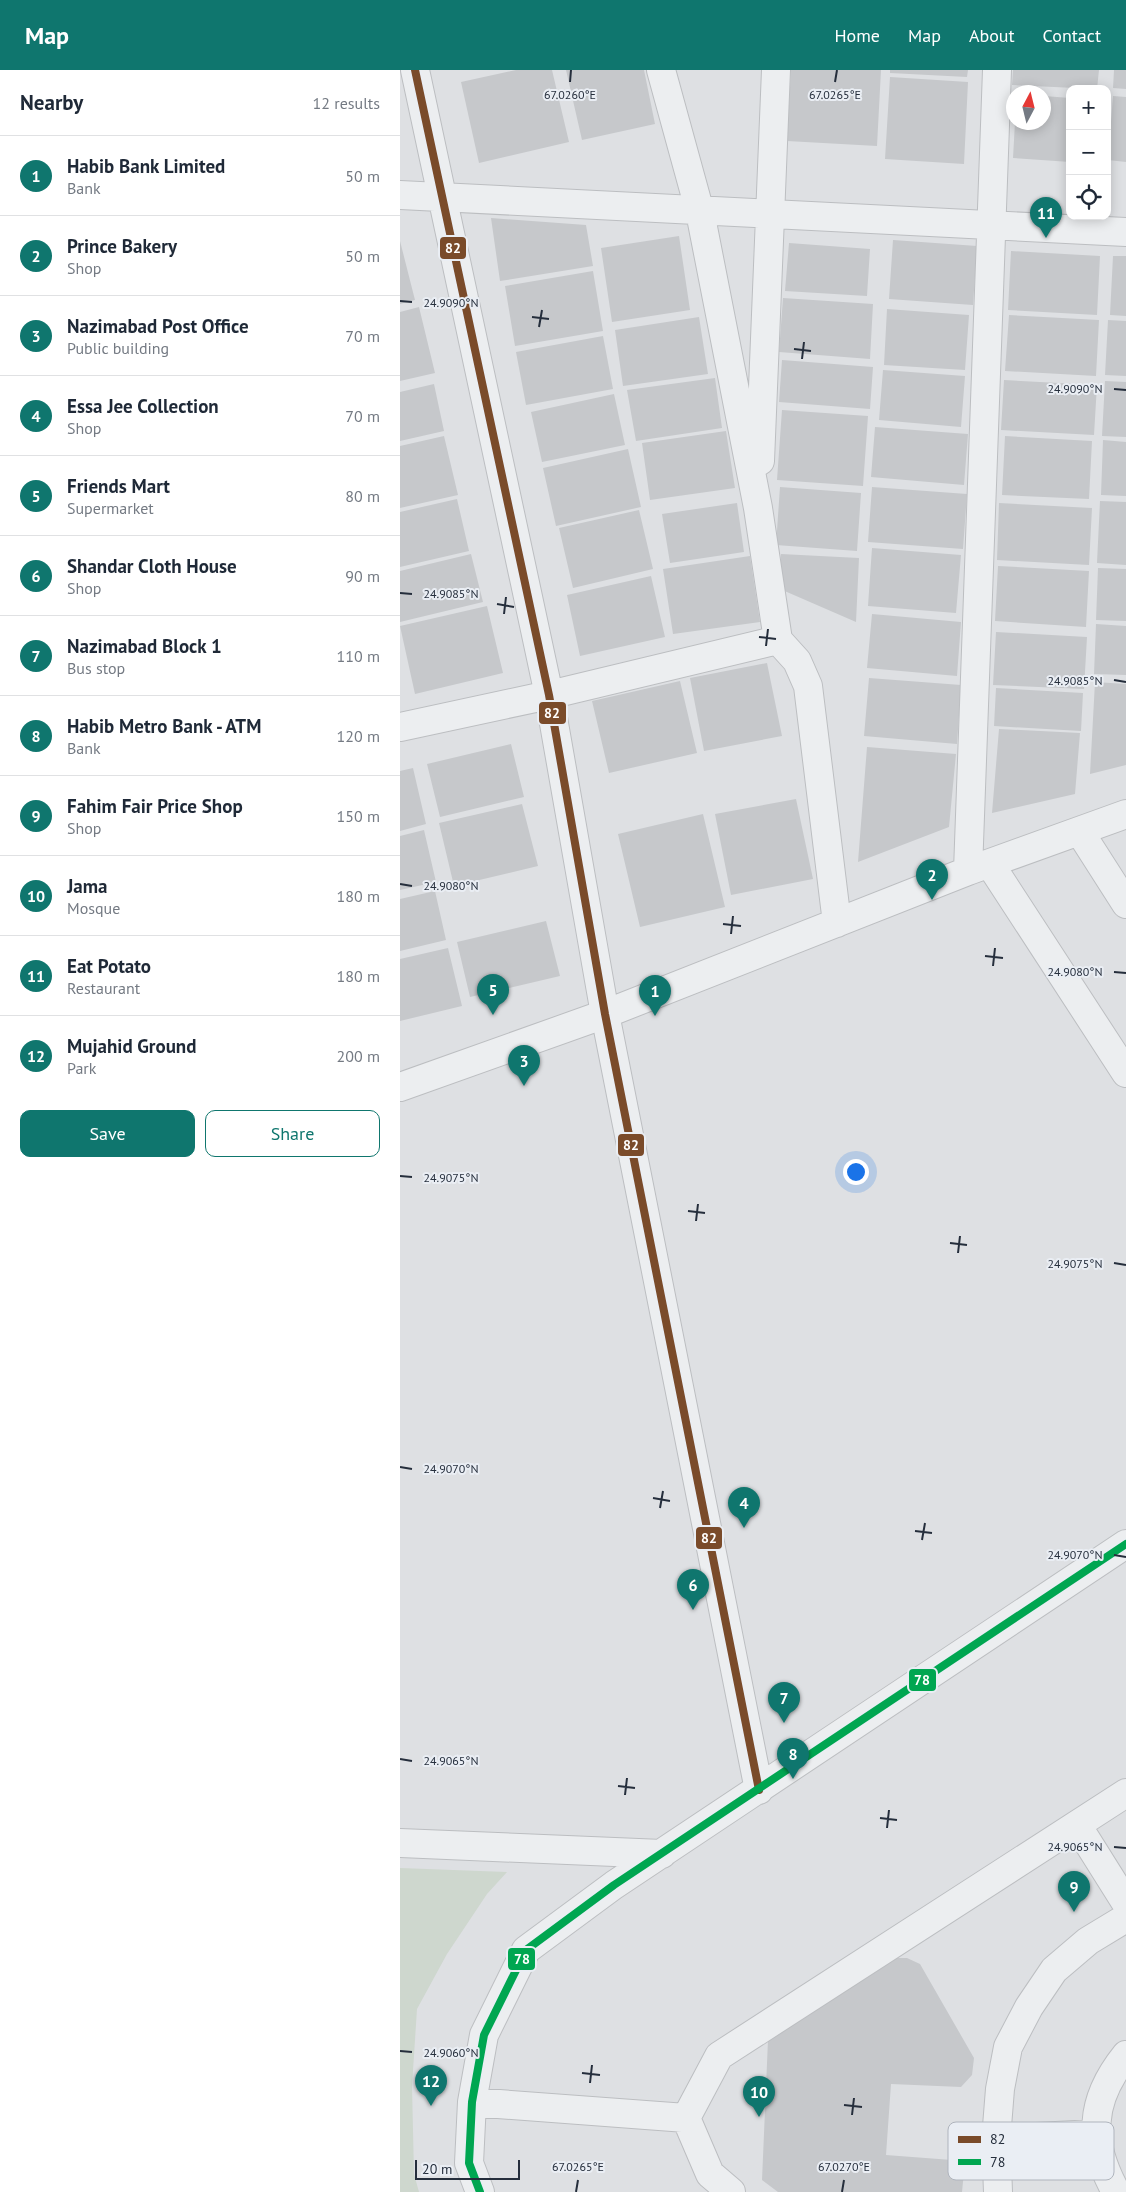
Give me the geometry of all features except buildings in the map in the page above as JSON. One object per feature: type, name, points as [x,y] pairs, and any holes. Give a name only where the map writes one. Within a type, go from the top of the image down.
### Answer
[{"type":"street","points":[[415,70],[548,695],[605,1014],[759,1790]]},
{"type":"street","points":[[661,70],[700,212],[758,508],[778,640],[797,661],[808,686],[837,923]]},
{"type":"street","points":[[758,508],[776,70]]},
{"type":"street","points":[[997,70],[979,867],[1126,1073]]},
{"type":"street","points":[[400,196],[1126,232]]},
{"type":"street","points":[[400,727],[548,695],[778,640]]},
{"type":"street","points":[[400,1087],[605,1014],[979,867],[1126,814]]},
{"type":"street","points":[[1080,832],[1126,904]]},
{"type":"street","points":[[480,2192],[469,2163],[472,2102],[484,2035],[526,1950],[614,1885],[1126,1544]]},
{"type":"street","points":[[686,2118],[719,2056],[1126,1793]]},
{"type":"street","points":[[1077,1825],[1126,1903]]},
{"type":"street","points":[[400,1843],[662,1854]]},
{"type":"street","points":[[997,2122],[1000,2089],[1008,2047],[1030,2007],[1054,1970],[1088,1942],[1126,1918]]},
{"type":"street","points":[[1097,2122],[1100,2099],[1126,2055]]},
{"type":"street","points":[[472,2102],[686,2118]]},
{"type":"street","points":[[686,2118],[710,2174],[731,2192]]},
{"type":"street","points":[[1109,2180],[1116,2192]]},
{"type":"shaded area","points":[[400,1868],[507,1872],[487,1894],[447,1954],[417,2009],[412,2086],[414,2174],[419,2192],[400,2192]]},
{"type":"transit line","name":"82","points":[[415,70],[549,695],[605,1014],[759,1790]]},
{"type":"transit line","name":"78","points":[[480,2192],[469,2163],[472,2102],[484,2035],[526,1950],[614,1885],[1126,1544]]},
{"type":"place","name":"Eat Potato","points":[[1046,238]]},
{"type":"place","name":"Prince Bakery","points":[[932,900]]},
{"type":"place","name":"Friends Mart","points":[[493,1015]]},
{"type":"place","name":"Habib Bank Limited","points":[[655,1016]]},
{"type":"place","name":"Nazimabad Post Office","points":[[524,1086]]},
{"type":"place","name":"Essa Jee Collection","points":[[744,1528]]},
{"type":"place","name":"Shandar Cloth House","points":[[693,1610]]},
{"type":"place","name":"Nazimabad Block 1","points":[[784,1723]]},
{"type":"place","name":"Habib Metro Bank - ATM","points":[[793,1779]]},
{"type":"place","name":"Fahim Fair Price Shop","points":[[1074,1912]]},
{"type":"place","name":"Mujahid Ground","points":[[431,2106]]},
{"type":"place","name":"Jama","points":[[759,2117]]}]
